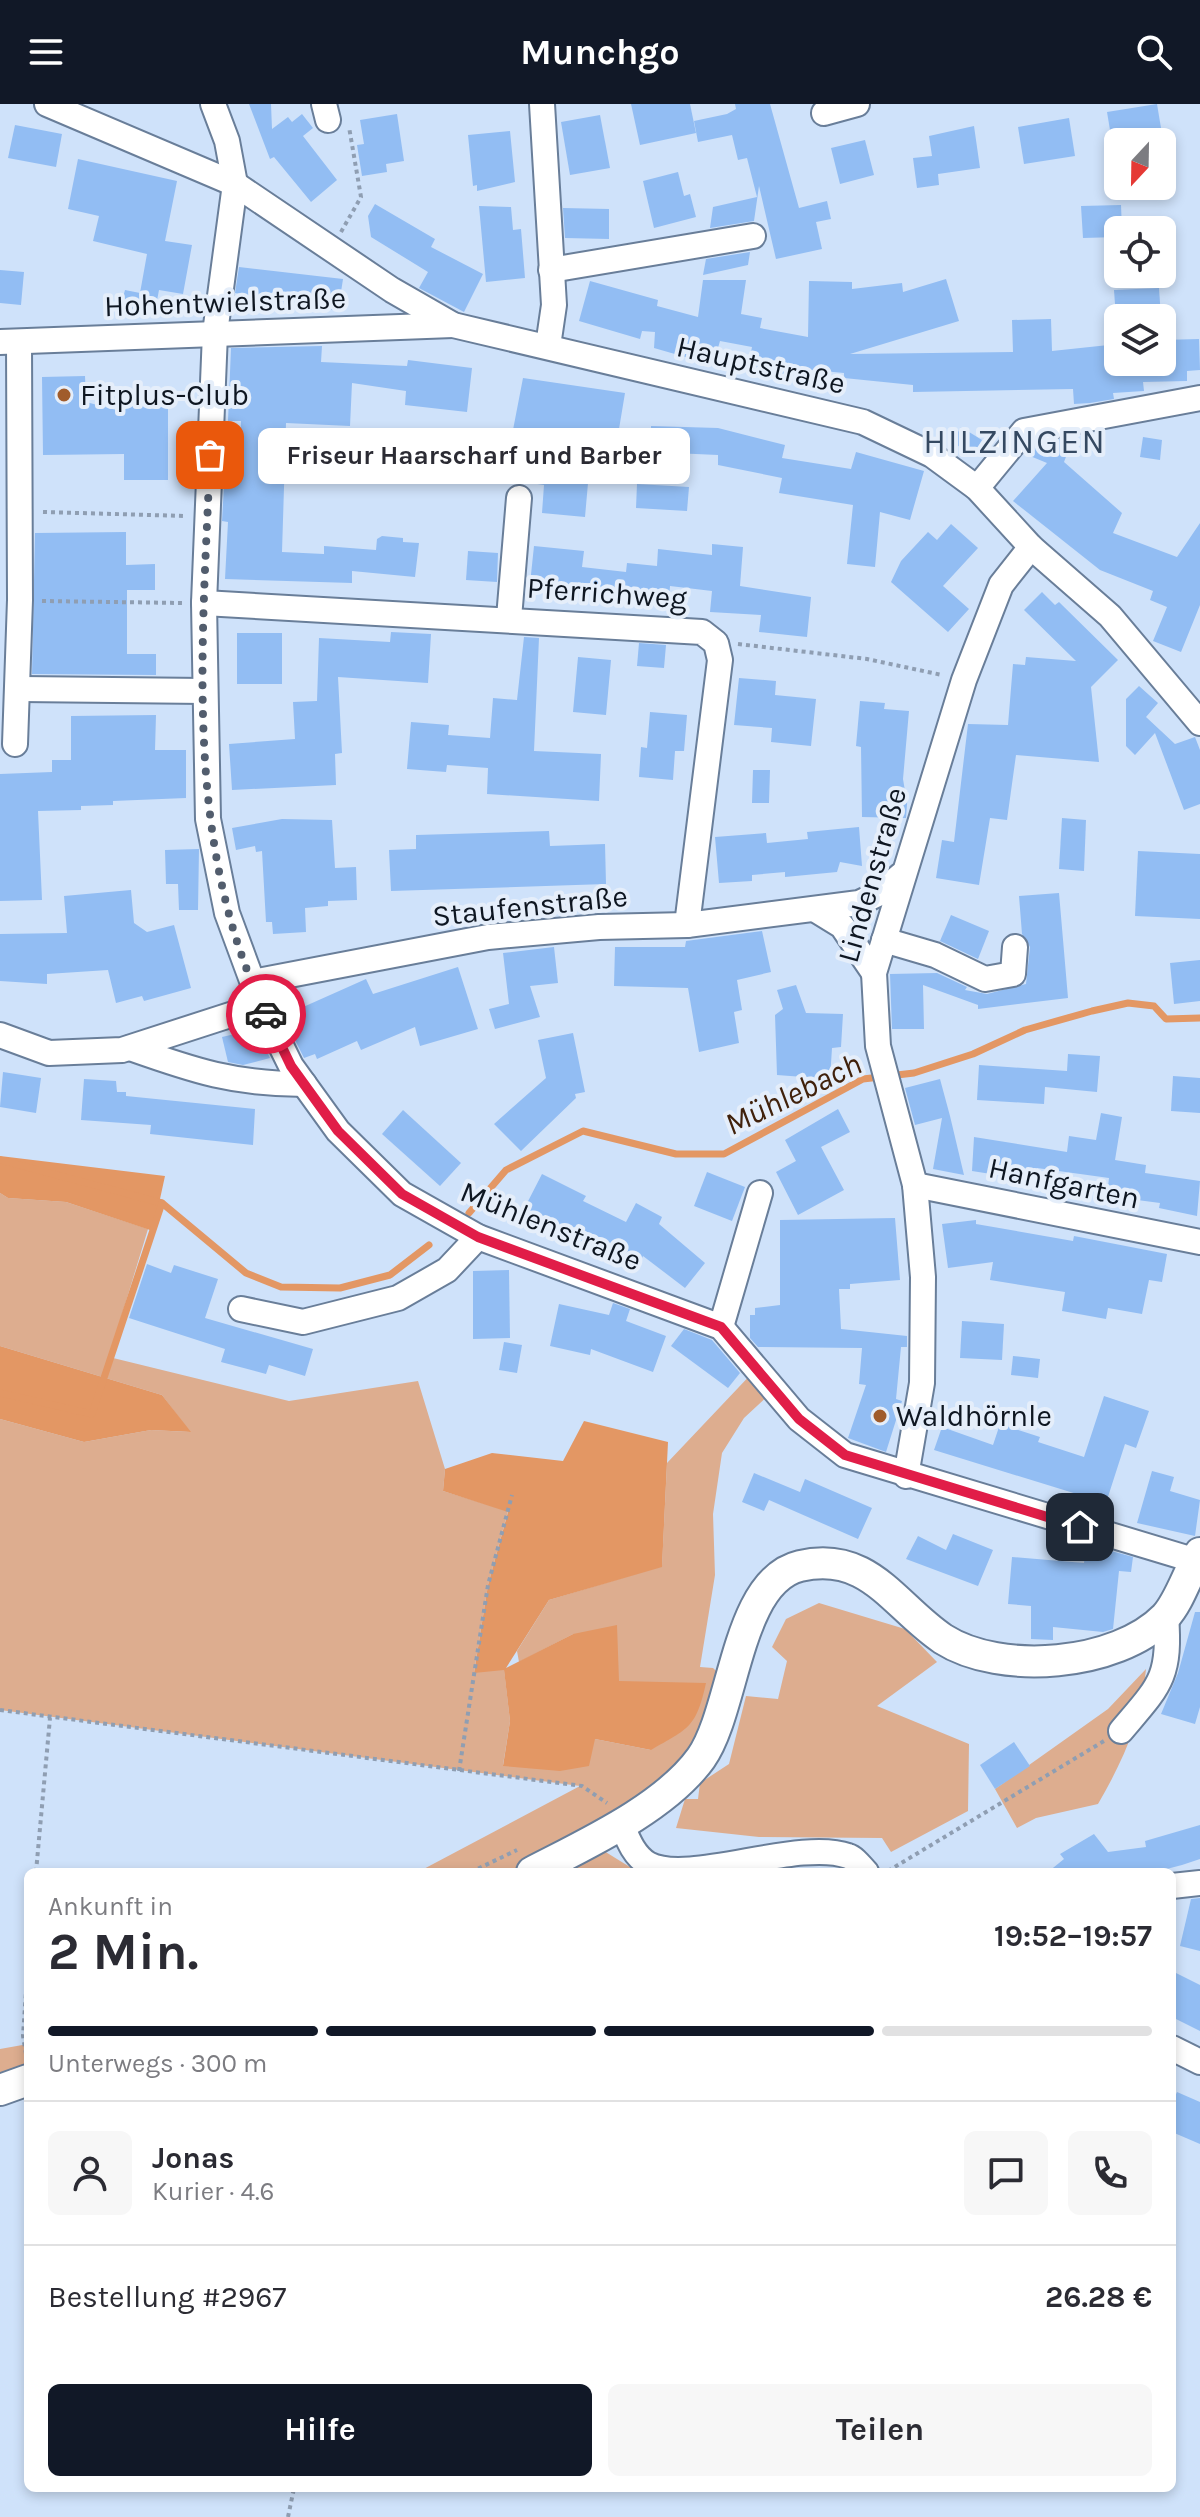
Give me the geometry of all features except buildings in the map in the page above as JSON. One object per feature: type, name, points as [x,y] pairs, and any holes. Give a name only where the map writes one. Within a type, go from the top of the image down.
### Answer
[{"type":"main road","points":[[539,1868],[621,1823],[676,1786],[701,1758],[720,1723],[747,1622],[767,1588],[795,1567],[824,1562],[854,1567],[884,1587],[944,1639],[1009,1659],[1085,1658],[1126,1643],[1166,1616],[1199,1558]]},
{"type":"main road","points":[[0,2090],[24,2081]]},
{"type":"street","name":"Hauptstraße","points":[[47,104],[235,184],[392,290],[453,325],[863,422],[932,455],[977,488],[1031,547],[1110,616],[1200,723]]},
{"type":"street","name":"Mühlenstraße","points":[[213,104],[227,141],[235,184],[215,333],[204,603],[208,819],[227,913],[261,1005],[291,1066],[338,1131],[402,1194],[478,1237],[721,1327],[799,1419],[845,1455],[906,1476],[1199,1558]]},
{"type":"street","points":[[542,104],[554,305],[548,346]]},
{"type":"street","points":[[824,113],[857,104]]},
{"type":"street","points":[[551,270],[753,236]]},
{"type":"street","name":"Hohentwielstraße","points":[[10,342],[453,325]]},
{"type":"street","points":[[10,342],[20,512],[15,744]]},
{"type":"street","points":[[977,488],[1024,431],[1200,398]]},
{"type":"street","points":[[509,618],[519,498]]},
{"type":"street","name":"Lindenstraße","points":[[906,1476],[922,1383],[923,1277],[915,1185],[878,1046],[874,973],[901,875],[964,680],[1001,585],[1031,547]]},
{"type":"street","name":"Pferrichweg","points":[[204,603],[509,618],[702,632],[716,643],[720,660],[687,925]]},
{"type":"street","points":[[21,689],[205,691]]},
{"type":"street","name":"Staufenstraße","points":[[253,982],[488,937],[599,927],[687,925],[859,903],[880,893],[901,875]]},
{"type":"street","points":[[816,910],[842,926],[874,973]]},
{"type":"street","points":[[884,940],[935,955],[985,979],[1013,974],[1015,947]]},
{"type":"street","points":[[0,1035],[49,1053],[130,1048],[261,1005]]},
{"type":"street","points":[[130,1048],[194,1071],[251,1084],[304,1084]]},
{"type":"street","name":"Hanfgarten","points":[[915,1185],[1200,1242]]},
{"type":"street","points":[[721,1327],[760,1193]]},
{"type":"street","points":[[241,1309],[303,1322],[398,1298],[447,1270],[478,1237]]},
{"type":"street","points":[[1121,1731],[1160,1685],[1168,1645],[1166,1616]]},
{"type":"street","points":[[621,1823],[631,1847],[648,1864],[672,1868]]},
{"type":"street","points":[[686,1868],[823,1851],[851,1856],[862,1868]]},
{"type":"street","points":[[1176,1886],[1200,1883]]},
{"type":"street","points":[[1176,2050],[1200,2062]]},
{"type":"path","points":[[326,112],[351,128],[361,197],[331,249]]},
{"type":"path","points":[[20,512],[208,517]]},
{"type":"path","points":[[20,600],[204,603]]},
{"type":"path","points":[[716,643],[867,659],[964,680]]},
{"type":"path","points":[[459,1771],[488,1585],[512,1495]]},
{"type":"path","points":[[0,1710],[582,1786]]},
{"type":"path","points":[[36,1868],[50,1718]]},
{"type":"path","points":[[893,1868],[1121,1731]]},
{"type":"path","points":[[23,2036],[24,2021]]},
{"type":"path","points":[[288,2517],[293,2492]]},
{"type":"shaded area","points":[[0,1156],[165,1176],[153,1231],[66,1202],[8,1198],[0,1193]]},
{"type":"shaded area","points":[[0,1193],[8,1198],[66,1202],[148,1229],[109,1357],[289,1401],[418,1381],[445,1469],[443,1491],[508,1511],[488,1585],[474,1672],[504,1669],[510,1721],[503,1765],[595,1739],[651,1750],[619,1681],[573,1634],[519,1662],[517,1651],[549,1600],[662,1566],[667,1463],[756,1369],[773,1391],[744,1418],[722,1453],[713,1514],[715,1575],[700,1667],[713,1668],[733,1687],[701,1758],[538,1868],[426,1868],[580,1786],[0,1710],[0,1419],[84,1442],[151,1430],[190,1432],[162,1395],[0,1346]]},
{"type":"shaded area","points":[[0,1346],[162,1395],[191,1432],[151,1430],[84,1442],[0,1419]]},
{"type":"shaded area","points":[[584,1421],[668,1442],[662,1567],[549,1600],[506,1668],[573,1634],[617,1625],[619,1681],[706,1683],[699,1709],[689,1725],[651,1750],[595,1739],[589,1766],[560,1771],[503,1766],[510,1721],[504,1670],[474,1673],[488,1585],[508,1512],[443,1491],[445,1469],[492,1453],[563,1461]]},
{"type":"shaded area","points":[[819,1603],[905,1629],[937,1662],[877,1706],[969,1744],[968,1811],[891,1852],[882,1838],[759,1837],[676,1828],[685,1799],[698,1799],[700,1783],[729,1764],[746,1696],[778,1699],[787,1661],[772,1647],[786,1619]]},
{"type":"shaded area","points":[[1146,1669],[1130,1739],[1098,1804],[1036,1818],[1017,1828],[995,1789],[1108,1709]]},
{"type":"shaded area","points":[[604,1851],[632,1868],[568,1868]]},
{"type":"shaded area","points":[[24,2045],[24,2081],[0,2090],[0,2049]]},
{"type":"waterway","name":"Mühlebach","points":[[469,1213],[506,1170],[583,1131],[676,1154],[724,1154],[863,1079],[914,1073],[973,1054],[1025,1030],[1128,1003],[1154,1006],[1166,1019],[1200,1018]]},
{"type":"waterway","name":"Mühlebach","points":[[0,1160],[162,1203],[246,1273],[281,1287],[340,1288],[390,1275],[429,1245]]},
{"type":"waterway","points":[[0,1393],[92,1414],[162,1203]]},
{"type":"way so far","points":[[210,455],[204,603],[208,819],[227,913],[266,1014]]},
{"type":"place","name":"Fitplus-Club","points":[[64,395]]},
{"type":"place","name":"Friseur Haarscharf und Barber","points":[[210,455]]},
{"type":"place","name":"Waldhörnle","points":[[880,1416]]},
{"type":"district","name":"HILZINGEN","points":[[1015,442]]},
{"type":"route","points":[[266,1014],[291,1066],[338,1131],[402,1194],[478,1237],[721,1327],[799,1419],[845,1455],[1080,1527]]}]
